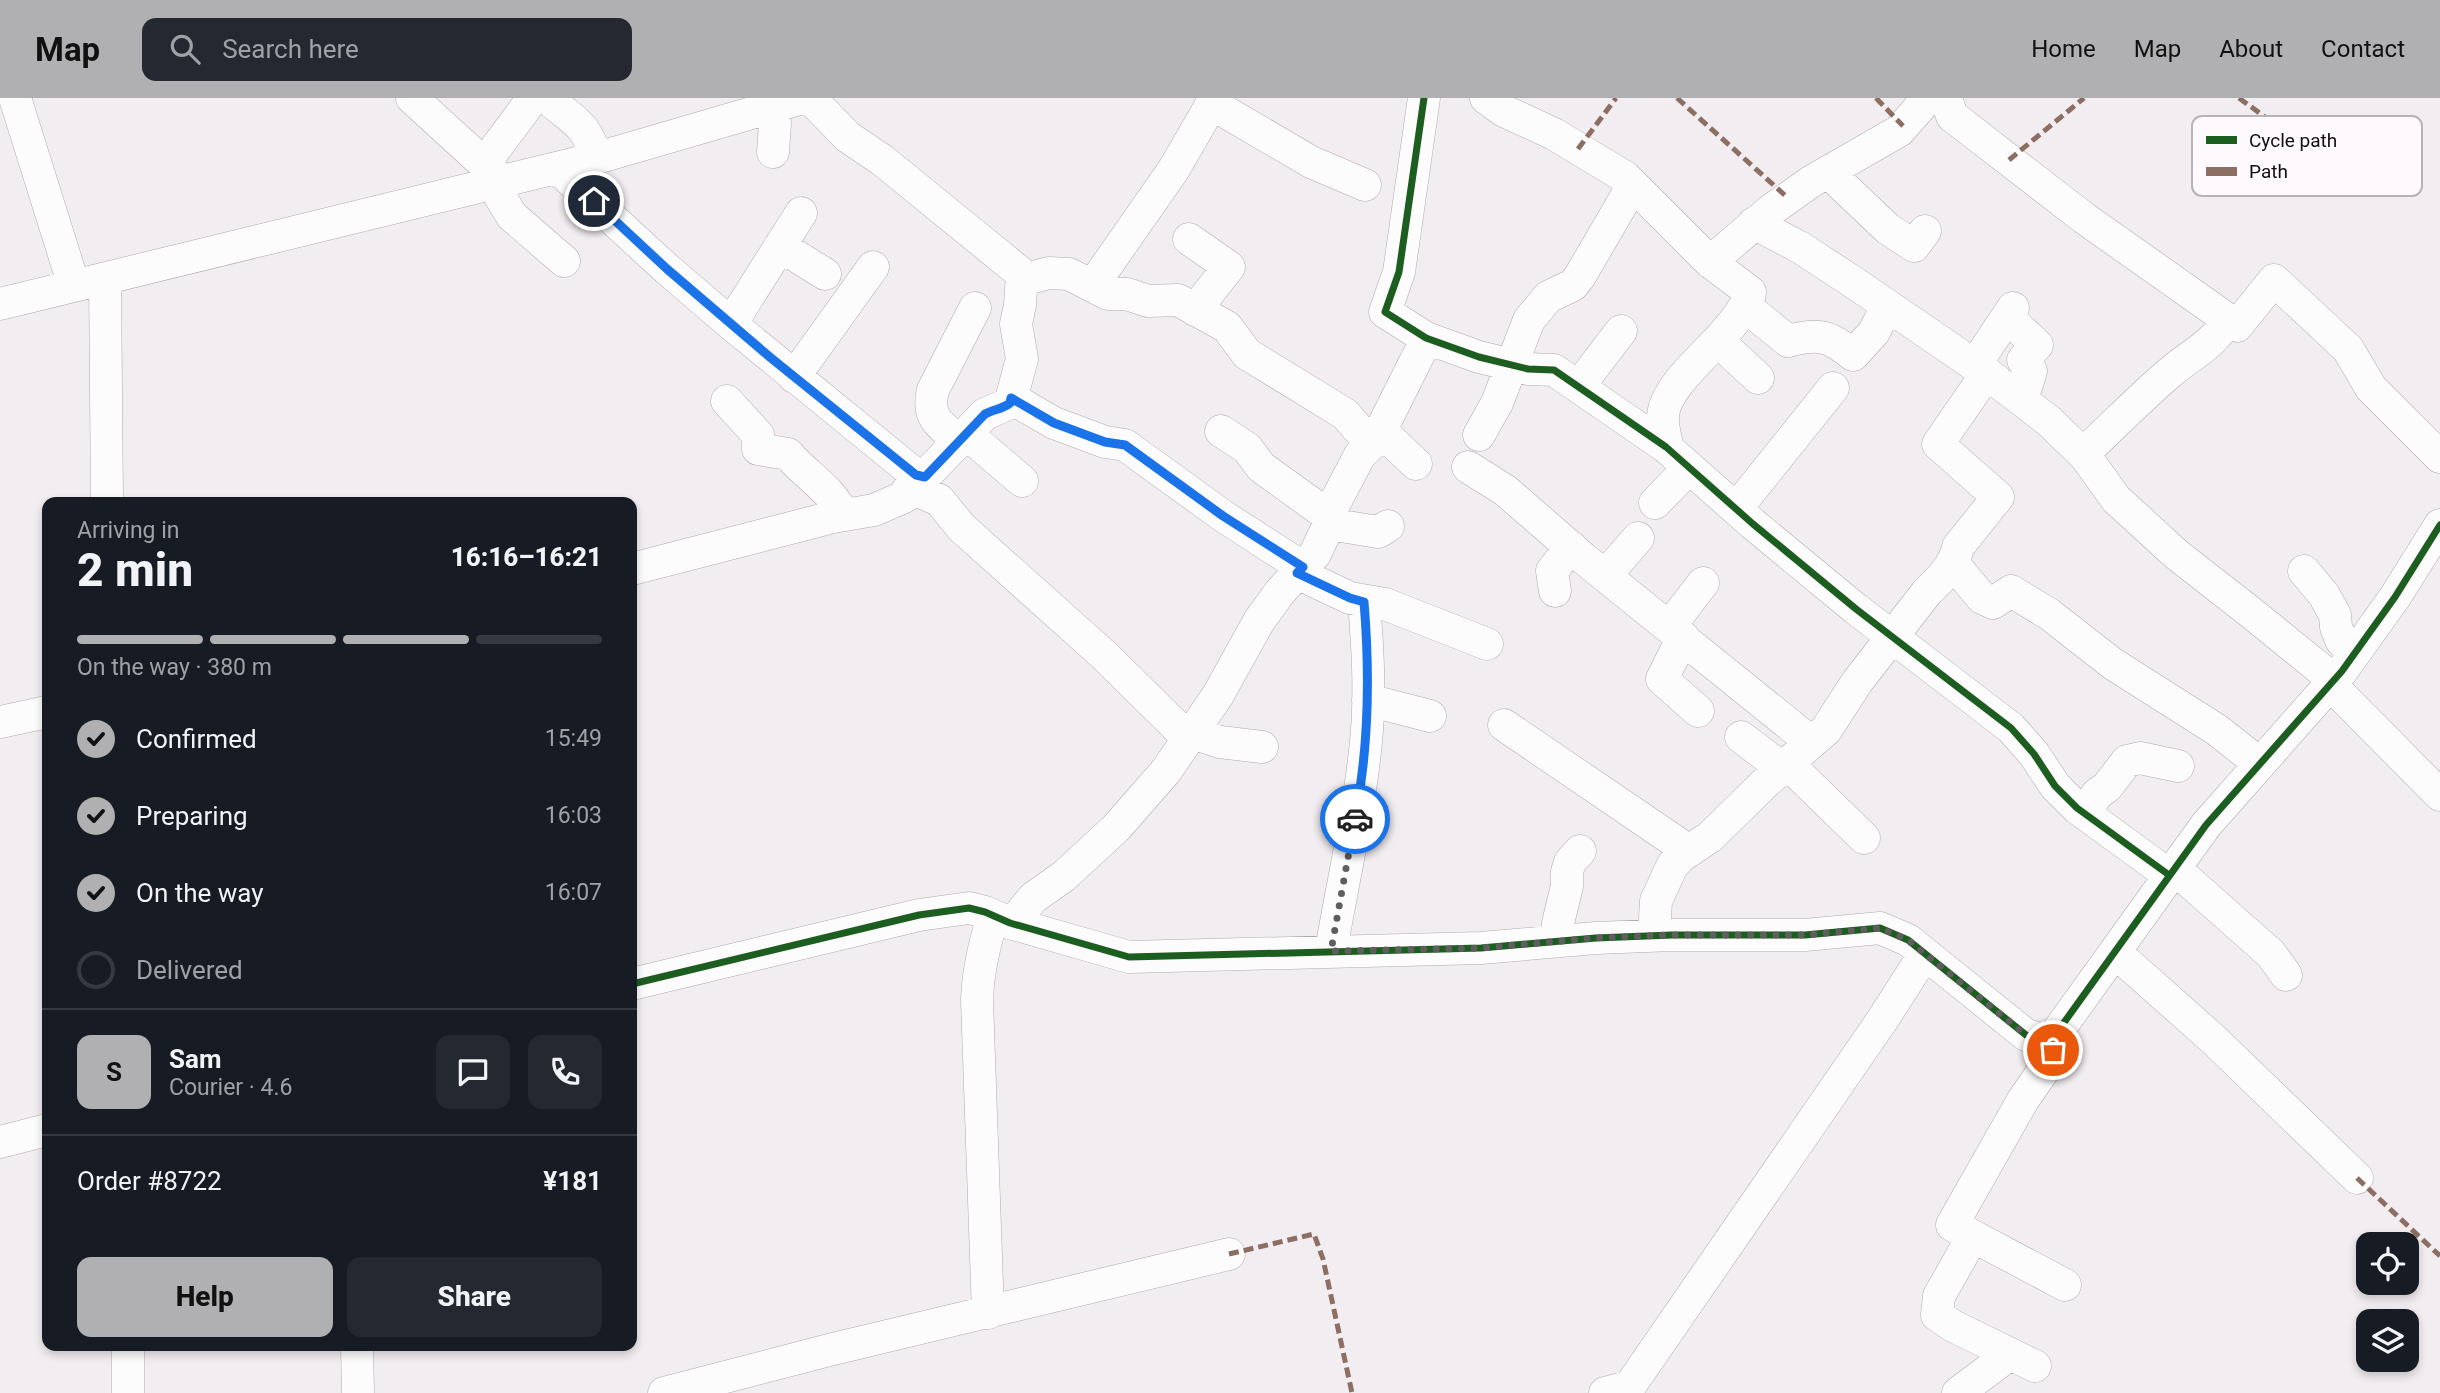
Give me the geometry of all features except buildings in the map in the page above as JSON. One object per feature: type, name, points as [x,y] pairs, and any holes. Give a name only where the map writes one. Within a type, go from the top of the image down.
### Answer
[{"type":"street","points":[[15,98],[74,286]]},
{"type":"street","points":[[412,98],[490,173],[512,216],[564,261]]},
{"type":"street","points":[[490,173],[533,98]]},
{"type":"street","points":[[553,98],[552,102],[586,131],[597,158]]},
{"type":"street","points":[[637,568],[843,515],[874,510],[904,497],[912,483],[925,477],[985,414],[1010,403],[1022,359],[1016,324],[1022,280],[1017,267],[848,136],[810,98]]},
{"type":"street","points":[[1424,98],[1399,272],[1385,312],[1427,338],[1479,357],[1528,369],[1554,370],[1678,458],[1892,637],[2011,728],[2034,754],[2054,786],[2085,814],[2171,872],[2271,954],[2286,975]]},
{"type":"street","points":[[1486,98],[1504,111],[1554,134],[1625,177],[1710,262],[1750,292],[1750,298],[1730,328],[1700,362],[1685,373],[1666,403],[1663,419],[1678,458],[1655,503]]},
{"type":"street","points":[[1710,262],[1771,210],[1828,172],[1899,131],[1928,98]]},
{"type":"street","points":[[1946,98],[1952,116],[2084,218],[2237,326],[2274,280],[2348,349],[2371,388],[2440,457]]},
{"type":"street","points":[[1093,285],[1174,169],[1213,101],[1311,162],[1365,185]]},
{"type":"street","points":[[0,304],[105,279],[490,173],[557,167],[597,158],[788,102]]},
{"type":"street","points":[[772,152],[775,122],[788,102]]},
{"type":"street","points":[[557,167],[667,269],[794,377],[920,492],[939,500],[962,528],[1190,736],[1262,747]]},
{"type":"street","points":[[1828,172],[1888,229],[1914,246],[1925,232]]},
{"type":"street","points":[[1479,435],[1497,403],[1523,332],[1536,309],[1548,296],[1573,285],[1633,186]]},
{"type":"street","points":[[731,324],[801,213]]},
{"type":"street","points":[[1754,223],[1801,248],[1981,369],[2049,421],[2083,454],[2116,499],[2175,554],[2255,615],[2332,682],[2440,795]]},
{"type":"street","points":[[1189,239],[1228,267],[1195,310]]},
{"type":"street","points":[[780,246],[825,274]]},
{"type":"street","points":[[794,377],[873,267]]},
{"type":"street","points":[[1022,280],[1049,273],[1069,274],[1108,294],[1127,294],[1148,301],[1178,300],[1227,327],[1247,355],[1345,414],[1416,464]]},
{"type":"street","points":[[105,279],[107,497]]},
{"type":"street","points":[[1745,306],[1787,341],[1804,335],[1826,338],[1853,355],[1874,332],[1887,306]]},
{"type":"street","points":[[975,308],[933,390],[930,403],[932,414],[1022,481]]},
{"type":"street","points":[[1654,936],[1656,901],[1672,866],[1710,837],[1826,730],[1857,682],[1927,592],[1940,580],[1957,556],[1958,547],[1998,497],[1938,444],[2010,312],[2037,345],[2023,360],[2031,371],[2022,400]]},
{"type":"street","points":[[2083,454],[2173,370],[2214,339],[2228,319]]},
{"type":"street","points":[[1579,386],[1621,331]]},
{"type":"street","points":[[988,1313],[977,1000],[982,952],[1003,920],[1064,876],[1116,828],[1166,771],[1218,695],[1259,621],[1315,554],[1360,455],[1375,437],[1427,338]]},
{"type":"street","points":[[1718,341],[1758,378]]},
{"type":"street","points":[[1736,509],[1833,388]]},
{"type":"street","points":[[1011,398],[1054,423],[1105,442],[1125,445],[1300,570],[1350,598],[1385,604],[1487,644]]},
{"type":"street","points":[[727,401],[758,435],[758,449],[788,454],[836,500],[843,515]]},
{"type":"street","points":[[1222,431],[1247,448],[1261,467],[1329,520],[1378,532],[1388,526]]},
{"type":"street","points":[[1468,467],[1506,491],[1811,742]]},
{"type":"street","points":[[2066,1285],[1952,1225],[2024,1100],[2052,1058],[2051,1042],[2206,825],[2354,654],[2395,597],[2440,525]]},
{"type":"street","points":[[1606,575],[1637,538]]},
{"type":"street","points":[[1555,591],[1552,571],[1571,547]]},
{"type":"street","points":[[1952,562],[1982,598],[1993,603],[2011,591],[2022,597],[2049,614],[2113,664],[2207,723],[2260,764]]},
{"type":"street","points":[[2304,571],[2324,595],[2335,615],[2336,627],[2342,640],[2354,654]]},
{"type":"street","points":[[1699,711],[1662,679],[1676,631],[1703,583]]},
{"type":"street","points":[[1331,951],[1366,749],[1368,700],[1364,602]]},
{"type":"street","points":[[1368,700],[1430,716]]},
{"type":"street","points":[[0,722],[42,713]]},
{"type":"street","points":[[1504,725],[1689,851]]},
{"type":"street","points":[[1741,737],[1786,766],[1864,838]]},
{"type":"street","points":[[2085,814],[2097,794],[2107,787],[2127,761],[2140,758],[2178,766]]},
{"type":"street","points":[[1558,941],[1558,923],[1567,886],[1567,872],[1570,862],[1580,852]]},
{"type":"street","points":[[637,984],[919,915],[969,908],[1129,957],[1481,948],[1654,936],[1805,935],[1880,928],[1899,934],[2026,1035],[2051,1042]]},
{"type":"street","points":[[2115,952],[2213,1039],[2357,1178]]},
{"type":"street","points":[[1605,1393],[1628,1387],[1632,1382],[1883,1020],[1924,955]]},
{"type":"street","points":[[0,1142],[42,1131]]},
{"type":"street","points":[[1958,1393],[2022,1360],[1945,1322],[1937,1315],[1939,1296],[1973,1236]]},
{"type":"street","points":[[664,1393],[829,1350],[1228,1254]]},
{"type":"street","points":[[128,1351],[128,1393]]},
{"type":"street","points":[[357,1351],[358,1393]]},
{"type":"marked path","points":[[1578,149],[1616,98]]},
{"type":"marked path","points":[[1677,98],[1788,198]]},
{"type":"marked path","points":[[1876,98],[1903,126]]},
{"type":"marked path","points":[[2009,160],[2084,98]]},
{"type":"marked path","points":[[2239,98],[2264,116]]},
{"type":"marked path","points":[[2357,1178],[2440,1256]]},
{"type":"marked path","points":[[1229,1254],[1314,1234],[1323,1259],[1352,1393]]},
{"type":"cycle path","points":[[1424,98],[1399,272],[1385,312],[1426,338],[1479,357],[1528,369],[1554,370],[1666,447],[1753,524],[1856,609],[2011,728],[2034,754],[2055,786],[2077,808],[2169,875]]},
{"type":"cycle path","points":[[637,983],[919,915],[969,908],[1010,923],[1129,957],[1481,948],[1596,938],[1805,935],[1880,928],[1908,940],[2026,1035],[2050,1042],[2206,825],[2342,671],[2395,597],[2440,525]]},
{"type":"way so far","points":[[1355,819],[1331,951],[1481,948],[1596,938],[1672,935],[1805,935],[1880,928],[1908,940],[2026,1035],[2051,1042],[2053,1050]]},
{"type":"route","points":[[594,201],[667,269],[771,358],[916,475],[925,477],[985,414],[1005,407],[1011,398],[1054,423],[1105,442],[1125,445],[1223,516],[1303,567],[1297,573],[1364,602],[1368,708],[1366,749],[1355,819]]}]
